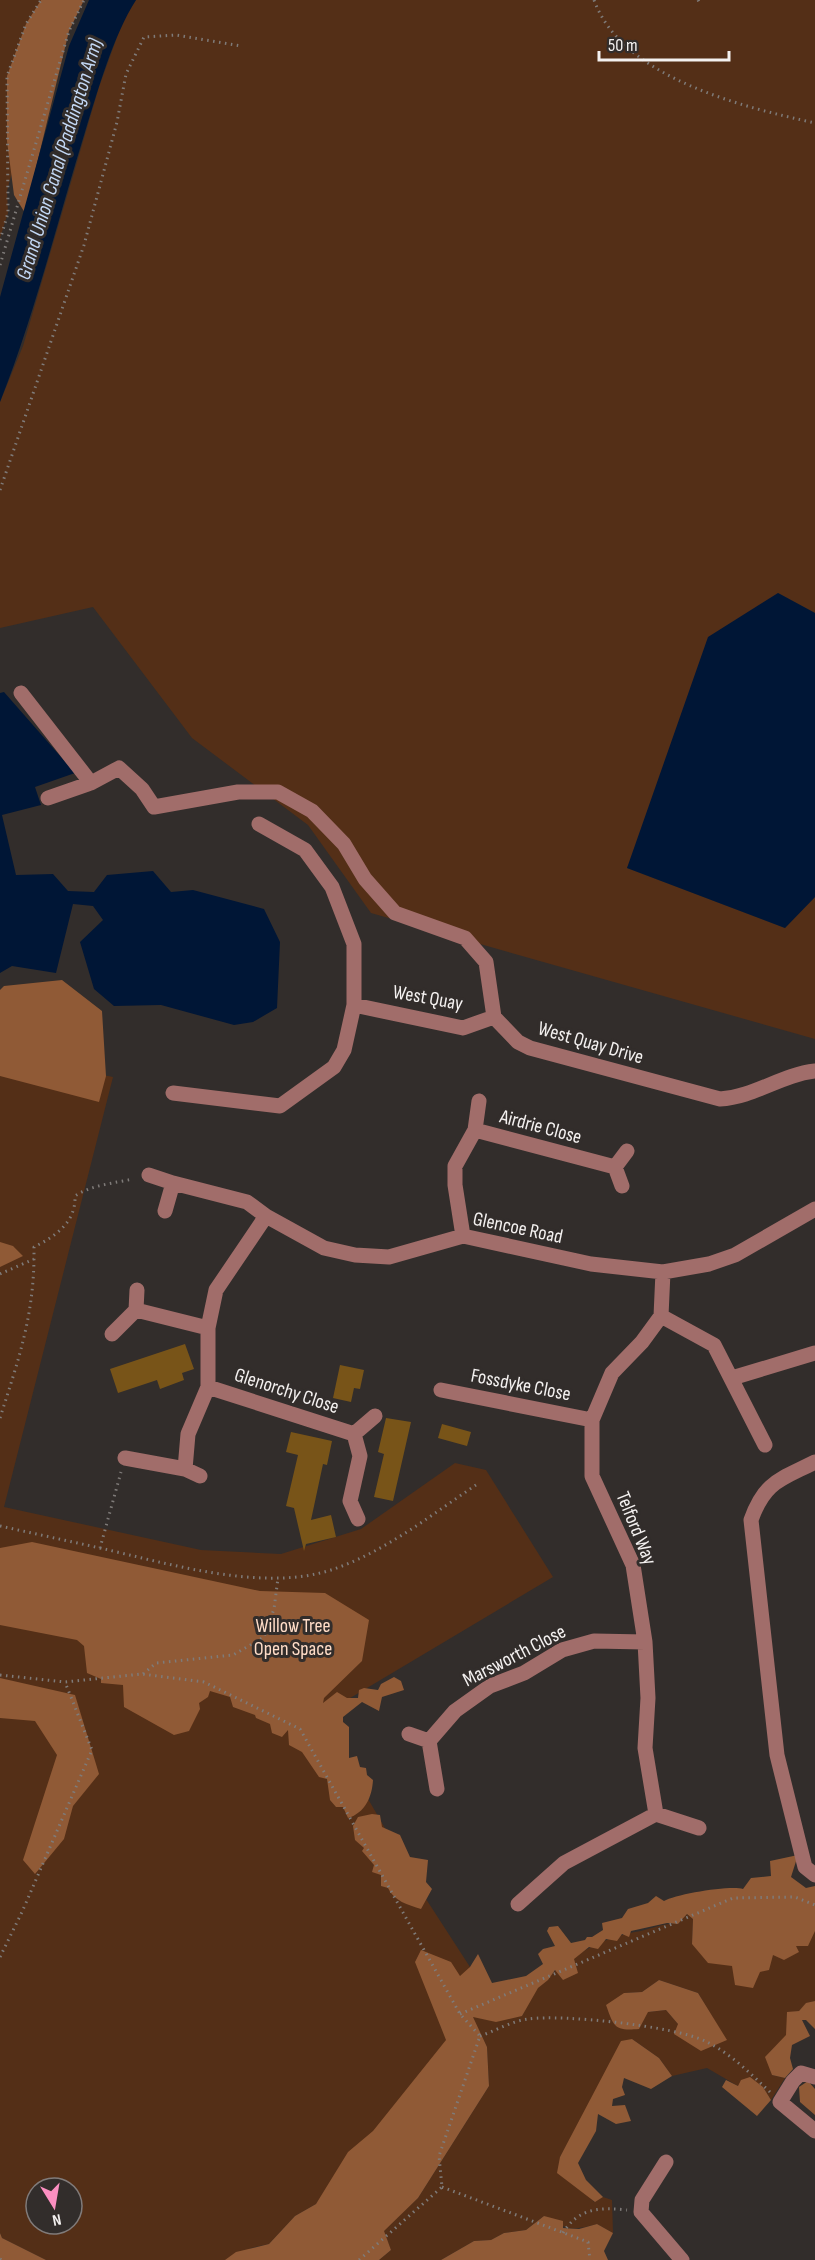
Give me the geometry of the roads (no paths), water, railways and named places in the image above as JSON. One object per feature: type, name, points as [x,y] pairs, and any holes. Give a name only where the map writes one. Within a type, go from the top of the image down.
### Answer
[{"type":"street","points":[[21,693],[91,783]]},
{"type":"street","points":[[48,798],[91,783],[119,768],[142,789],[154,807],[238,792],[278,792],[312,811],[344,844],[365,879],[395,913],[465,938],[486,962],[494,1017]]},
{"type":"street","points":[[173,1093],[280,1106],[334,1067],[344,1050],[354,1005],[354,944],[332,887],[305,850],[259,824]]},
{"type":"street","name":"West Quay","points":[[354,1005],[463,1028],[494,1017]]},
{"type":"street","name":"West Quay Drive","points":[[494,1017],[518,1042],[530,1048],[720,1099],[740,1097],[797,1073],[815,1071]]},
{"type":"street","points":[[475,1131],[479,1101]]},
{"type":"street","name":"Airdrie Close","points":[[463,1236],[455,1185],[455,1166],[475,1131],[615,1167]]},
{"type":"street","points":[[622,1186],[615,1167],[627,1151]]},
{"type":"street","name":"Glencoe Road","points":[[148,1175],[247,1202],[266,1216],[324,1248],[355,1255],[389,1257],[463,1236],[591,1264],[663,1272],[709,1264],[735,1256],[815,1209]]},
{"type":"street","points":[[165,1211],[173,1183]]},
{"type":"street","points":[[185,1469],[188,1434],[208,1387],[208,1328],[216,1290],[266,1216]]},
{"type":"street","points":[[663,1272],[661,1316],[714,1345],[765,1445]]},
{"type":"street","points":[[112,1334],[136,1310],[137,1290]]},
{"type":"street","points":[[136,1310],[208,1328]]},
{"type":"street","name":"Telford Way","points":[[656,1814],[645,1748],[648,1698],[645,1642],[633,1565],[592,1476],[592,1420],[612,1373],[642,1342],[661,1316]]},
{"type":"street","points":[[732,1378],[815,1353]]},
{"type":"street","name":"Glenorchy Close","points":[[208,1387],[354,1434]]},
{"type":"street","name":"Fossdyke Close","points":[[441,1390],[592,1420]]},
{"type":"street","name":"Glenorchy Close","points":[[354,1434],[375,1416]]},
{"type":"street","name":"Glenorchy Close","points":[[354,1434],[360,1456],[350,1501],[358,1519]]},
{"type":"street","points":[[125,1458],[185,1469],[200,1476]]},
{"type":"street","points":[[815,1462],[773,1484],[759,1498],[751,1520],[777,1755],[805,1867],[815,1875]]},
{"type":"street","name":"Marsworth Close","points":[[429,1741],[455,1711],[490,1686],[524,1674],[562,1650],[594,1641],[645,1642]]},
{"type":"street","points":[[409,1734],[429,1741],[437,1789]]},
{"type":"street","points":[[518,1904],[564,1863],[656,1814],[699,1828]]},
{"type":"street","points":[[815,2077],[801,2073],[780,2102],[815,2131]]},
{"type":"street","points":[[666,2162],[642,2200],[641,2212],[682,2260]]},
{"type":"water","name":"Grand Union Canal (Paddington Arm)","points":[[89,0],[136,0],[120,30],[101,81],[35,302],[0,402],[0,297],[69,46]]},
{"type":"water","points":[[778,593],[815,613],[815,897],[785,928],[627,868],[708,637]]},
{"type":"water","points":[[4,692],[75,773],[35,787],[41,805],[2,815],[16,875],[53,874],[68,891],[94,892],[107,875],[153,871],[171,892],[193,890],[264,909],[280,942],[277,1008],[253,1022],[234,1025],[161,1005],[114,1006],[94,989],[80,942],[103,920],[93,906],[73,904],[56,973],[12,966],[0,973],[0,693]]},
{"type":"park label","name":"Willow Tree Open Space","points":[[293,1636]]}]
